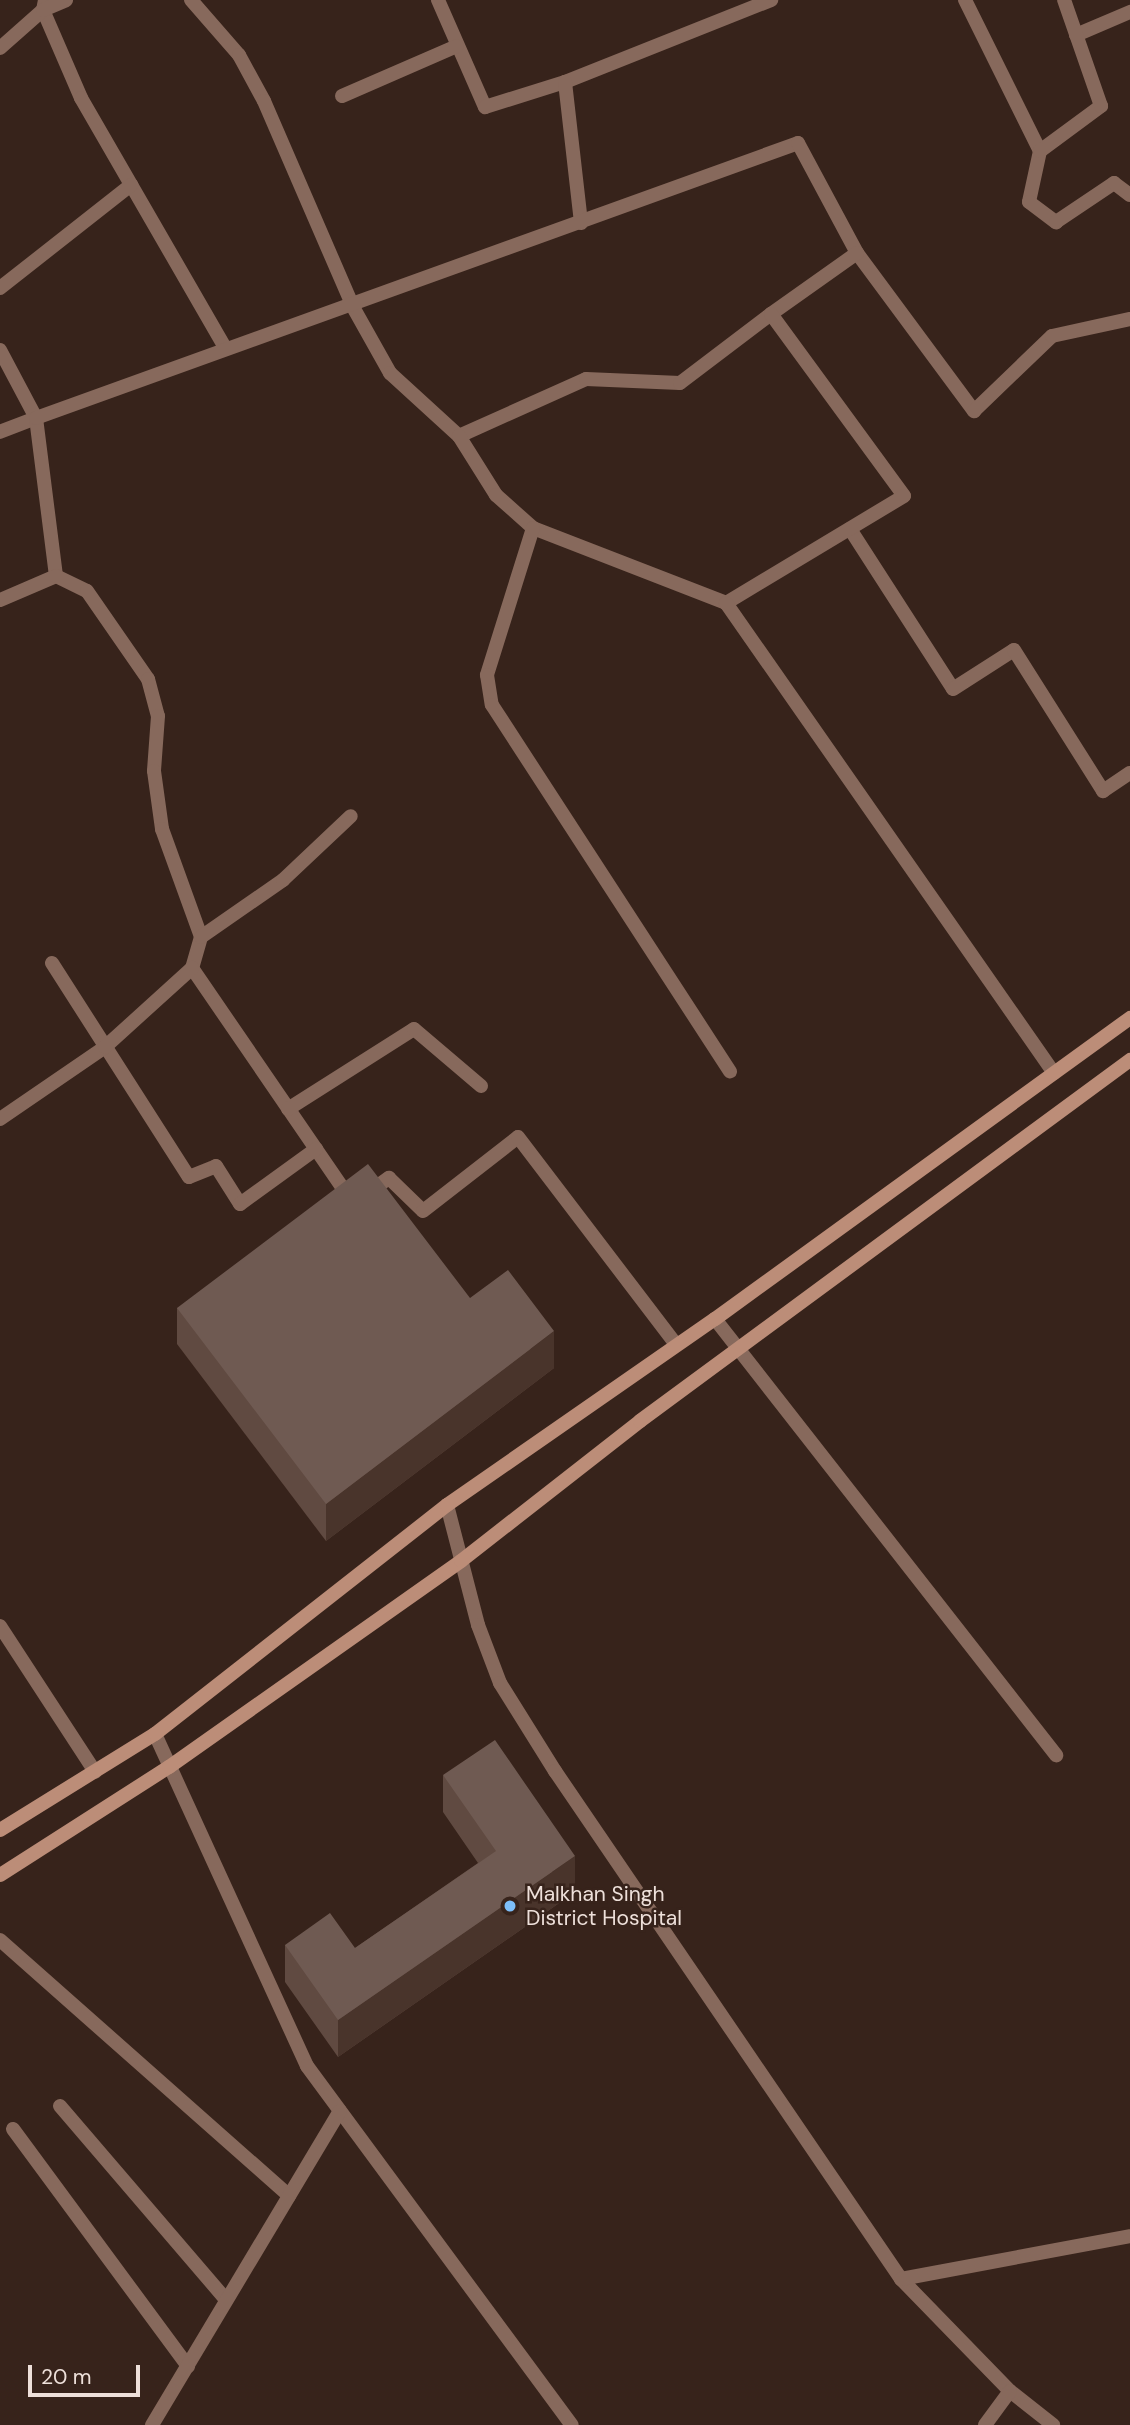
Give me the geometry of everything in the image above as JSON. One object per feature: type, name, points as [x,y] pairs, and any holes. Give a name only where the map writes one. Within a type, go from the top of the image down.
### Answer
[{"type":"street","points":[[0,48],[44,5],[66,0]]},
{"type":"street","points":[[191,0],[239,55],[264,102],[353,307],[390,373],[458,436],[496,495],[533,528],[726,603],[1054,1073]]},
{"type":"street","points":[[438,0],[485,107],[565,82],[771,0]]},
{"type":"street","points":[[965,0],[1040,151],[1029,202],[1056,222],[1114,183],[1130,195]]},
{"type":"street","points":[[1040,151],[1101,106],[1064,0]]},
{"type":"street","points":[[44,5],[81,98],[225,347]]},
{"type":"street","points":[[1076,35],[1130,12]]},
{"type":"street","points":[[342,96],[457,46]]},
{"type":"street","points":[[565,82],[581,223]]},
{"type":"street","points":[[0,432],[225,347],[353,307],[798,143],[857,253],[974,411],[1052,336],[1130,319]]},
{"type":"street","points":[[0,288],[131,185]]},
{"type":"street","points":[[458,436],[586,379],[680,383],[857,253]]},
{"type":"street","points":[[726,603],[904,496],[771,314]]},
{"type":"street","points":[[0,350],[36,418],[56,576]]},
{"type":"street","points":[[533,528],[487,675],[492,705],[730,1072]]},
{"type":"street","points":[[850,529],[953,689],[1014,650],[1103,791],[1130,773]]},
{"type":"street","points":[[0,600],[56,576],[87,591],[148,679],[158,716],[154,771],[162,829],[201,937],[192,968],[106,1047],[0,1119]]},
{"type":"street","points":[[201,937],[283,880],[351,816]]},
{"type":"street","points":[[52,963],[189,1177],[216,1166],[240,1203],[316,1149]]},
{"type":"street","points":[[192,968],[353,1203],[388,1178],[423,1211],[518,1137],[674,1343]]},
{"type":"street","points":[[0,1830],[155,1734],[447,1505],[674,1343],[715,1320],[1130,1018]]},
{"type":"street","points":[[288,1109],[414,1029],[481,1086]]},
{"type":"street","points":[[0,1875],[169,1767],[461,1561],[737,1348],[783,1319],[1130,1060]]},
{"type":"street","points":[[715,1320],[1055,1755]]},
{"type":"street","points":[[447,1505],[478,1625],[500,1684],[555,1771],[901,2279],[1010,2391],[1053,2425]]},
{"type":"street","points":[[0,1626],[95,1772]]},
{"type":"street","points":[[155,1734],[307,2066],[572,2425]]},
{"type":"street","points":[[0,1940],[289,2196]]},
{"type":"street","points":[[60,2106],[226,2300]]},
{"type":"street","points":[[152,2425],[340,2110]]},
{"type":"street","points":[[13,2129],[188,2366]]},
{"type":"street","points":[[901,2279],[1130,2236]]},
{"type":"street","points":[[985,2425],[1010,2391]]},
{"type":"building","points":[[368,1164],[470,1298],[508,1270],[554,1331],[326,1504],[177,1308]]},
{"type":"building","points":[[495,1740],[575,1856],[338,2020],[285,1945],[330,1913],[355,1948],[496,1851],[443,1775]]},
{"type":"place","name":"Malkhan Singh District Hospital","points":[[510,1906]]}]
